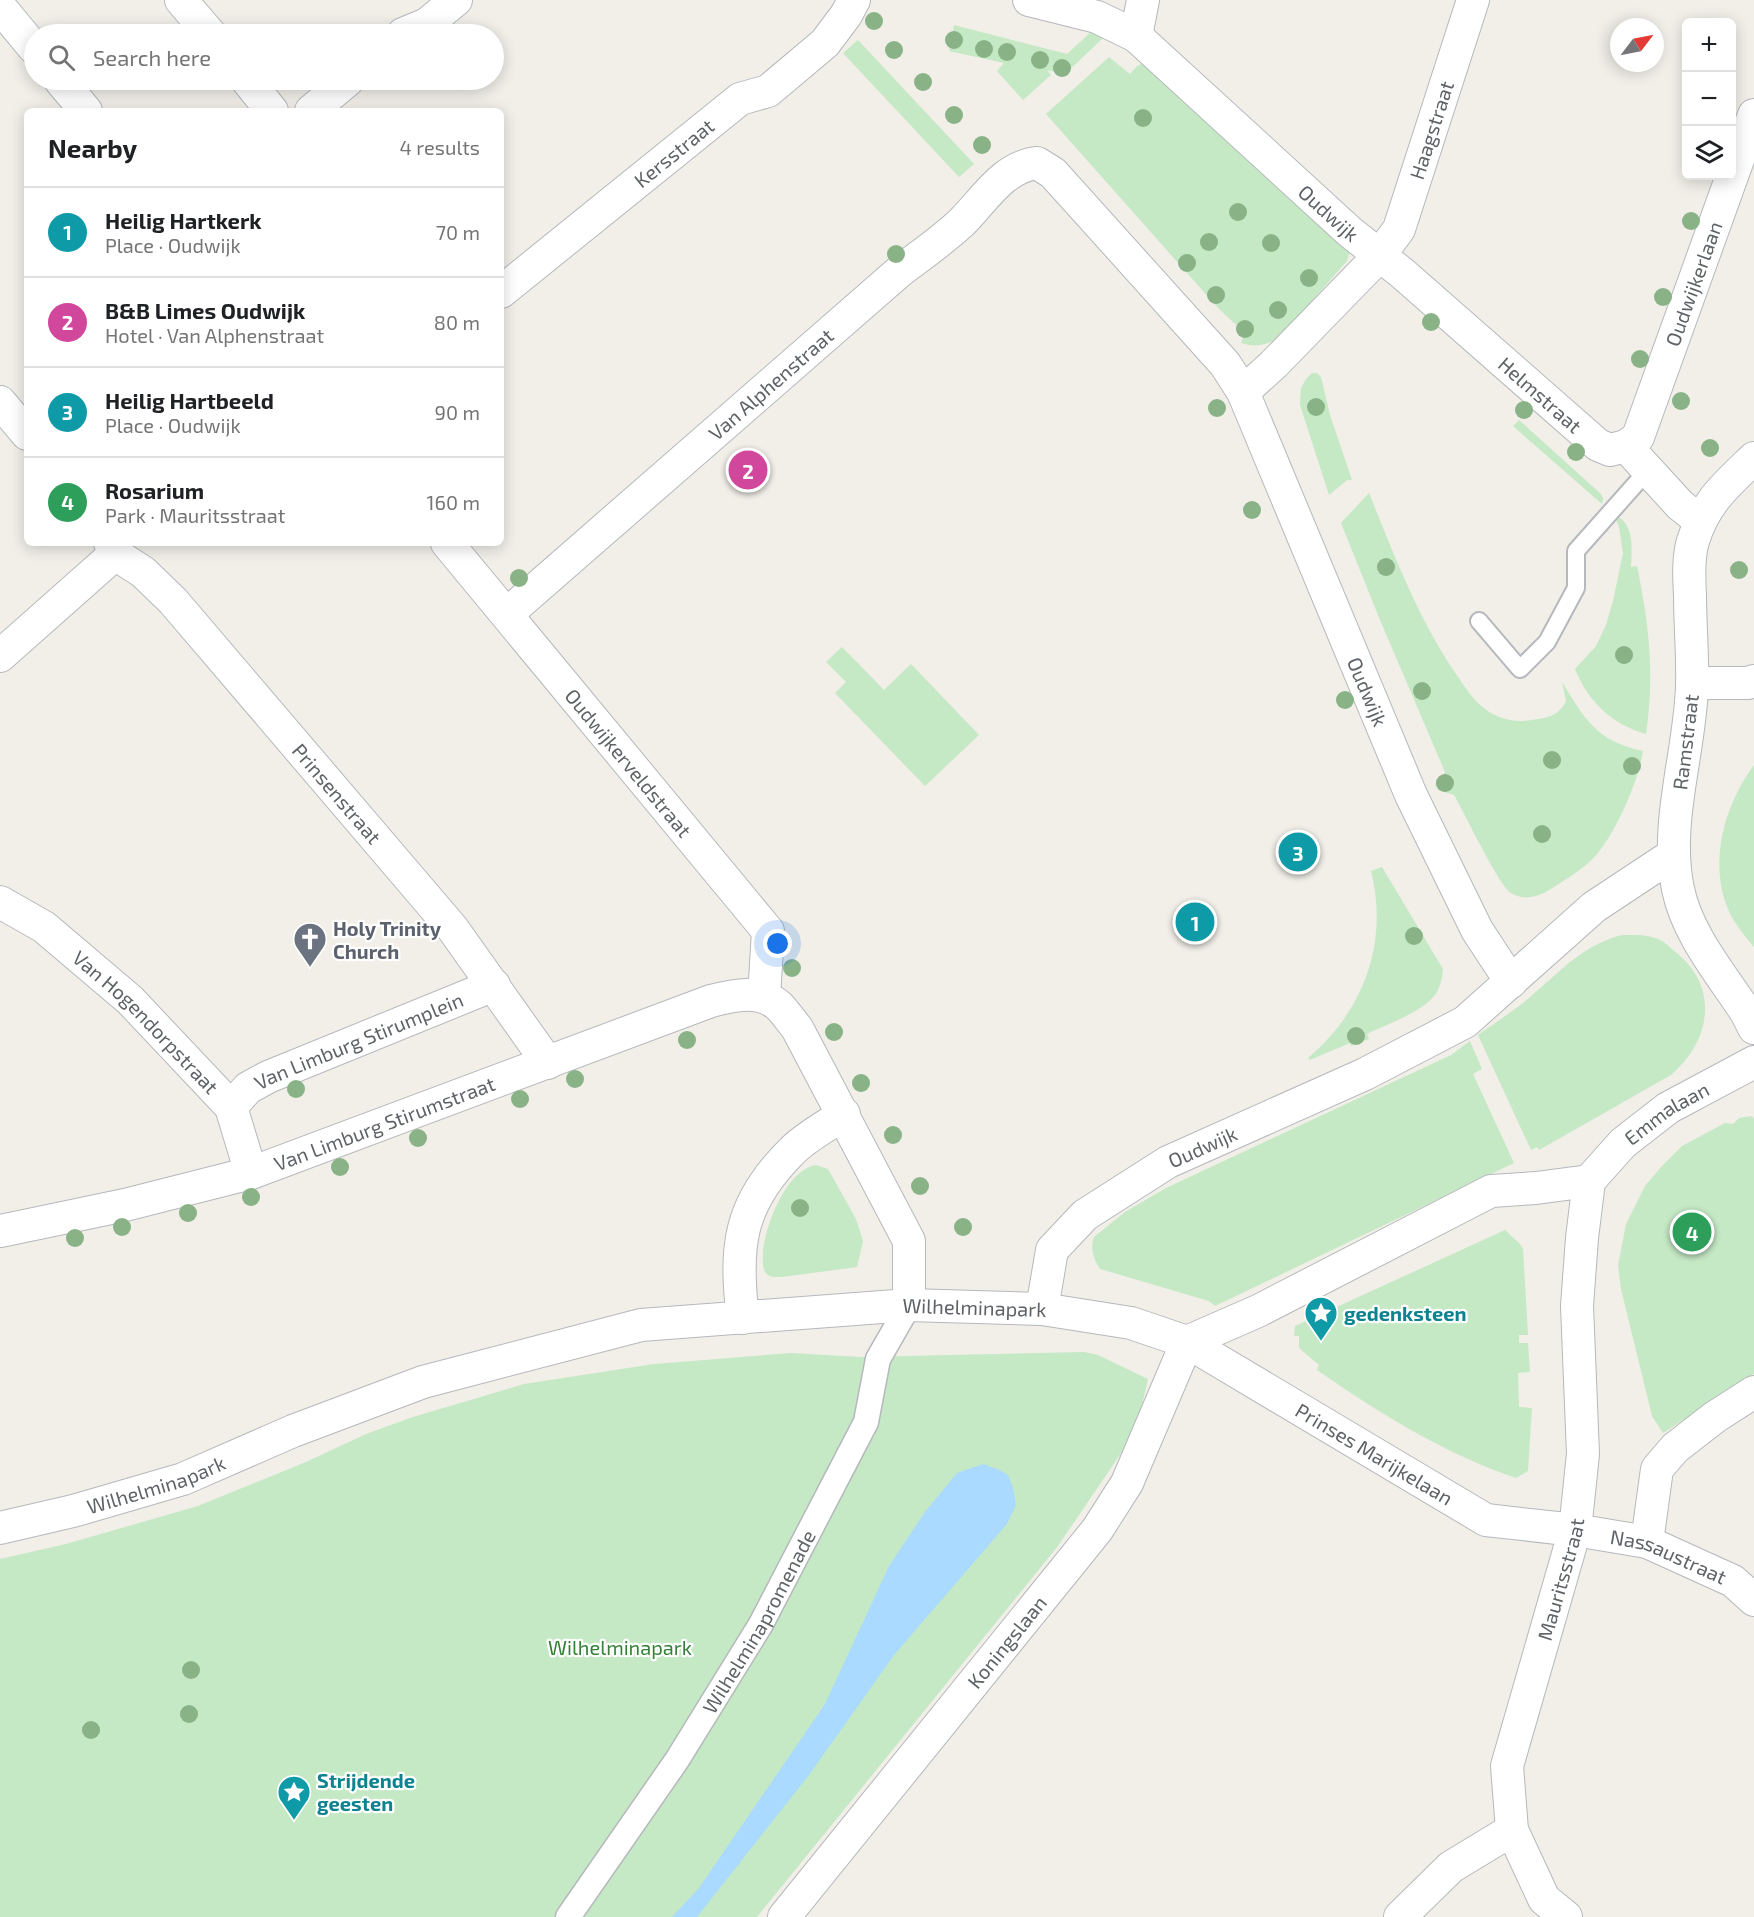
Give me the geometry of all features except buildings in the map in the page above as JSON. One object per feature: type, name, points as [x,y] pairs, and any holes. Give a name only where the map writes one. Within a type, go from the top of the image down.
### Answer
[{"type":"street","points":[[182,0],[202,24]]},
{"type":"street","points":[[427,24],[456,0]]},
{"type":"street","name":"Oudwijk","points":[[1029,0],[1097,16],[1136,36],[1350,232],[1380,255]]},
{"type":"street","points":[[1136,36],[1143,0]]},
{"type":"street","name":"Haagstraat","points":[[1380,255],[1399,229],[1473,0]]},
{"type":"street","name":"Kersstraat","points":[[504,290],[740,99],[768,91],[825,43],[842,5]]},
{"type":"street","points":[[0,7],[24,36]]},
{"type":"street","points":[[68,90],[83,108]]},
{"type":"street","points":[[255,90],[270,108]]},
{"type":"street","points":[[315,108],[336,90]]},
{"type":"street","name":"Oudwijkerlaan","points":[[1626,446],[1638,437],[1754,116]]},
{"type":"street","name":"Oudwijk","points":[[1037,163],[1053,173],[1225,364],[1243,392],[1411,795],[1477,930],[1511,982]]},
{"type":"street","name":"Van Alphenstraat","points":[[507,614],[900,271],[933,248],[962,222],[999,182],[1016,168],[1037,163]]},
{"type":"street","points":[[1243,392],[1274,364],[1380,255]]},
{"type":"street","name":"Helmstraat","points":[[1380,255],[1598,445],[1610,450],[1626,446]]},
{"type":"street","points":[[0,402],[24,430]]},
{"type":"street","points":[[1626,446],[1680,505],[1700,521]]},
{"type":"street","name":"Ramstraat","points":[[1754,458],[1714,497],[1700,521],[1692,544],[1689,578],[1692,683],[1690,719],[1676,815],[1674,854],[1678,889],[1686,918],[1754,1028]]},
{"type":"street","name":"Oudwijkerveldstraat","points":[[450,546],[768,930],[764,997]]},
{"type":"street","points":[[0,656],[113,549]]},
{"type":"street","name":"Prinsenstraat","points":[[113,549],[173,601],[453,929],[548,1063]]},
{"type":"street","points":[[1692,683],[1748,683],[1754,681]]},
{"type":"street","name":"Oudwijk","points":[[1042,1309],[1052,1250],[1085,1215],[1168,1162],[1365,1074],[1466,1022],[1594,907],[1674,854]]},
{"type":"street","name":"Van Hogendorpstraat","points":[[0,902],[44,927],[130,1000],[231,1107],[251,1173]]},
{"type":"street","name":"Van Limburg Stirumplein","points":[[231,1107],[248,1088],[268,1077],[494,985]]},
{"type":"street","name":"Van Limburg Stirumstraat","points":[[0,1231],[125,1205],[251,1173],[711,1001],[737,994],[764,997]]},
{"type":"street","points":[[764,997],[778,1005],[797,1028],[909,1241],[909,1305]]},
{"type":"street","name":"Emmalaan","points":[[1589,1181],[1623,1143],[1668,1108],[1754,1062]]},
{"type":"street","points":[[743,1318],[738,1280],[746,1214],[763,1185],[792,1151],[844,1114]]},
{"type":"street","points":[[1187,1342],[1258,1311],[1491,1191],[1589,1181]]},
{"type":"street","name":"Mauritsstraat","points":[[1512,1830],[1507,1766],[1575,1530],[1583,1454],[1577,1306],[1589,1181]]},
{"type":"street","name":"Wilhelminapark","points":[[0,1528],[73,1512],[183,1479],[293,1431],[423,1382],[641,1324],[909,1305],[1042,1309],[1131,1323],[1187,1342]]},
{"type":"street","name":"Wilhelminapromenade","points":[[568,1917],[676,1760],[761,1624],[866,1422],[878,1359],[909,1305]]},
{"type":"street","name":"Prinses Marijkelaan","points":[[1187,1342],[1486,1520],[1575,1530]]},
{"type":"street","name":"Koningslaan","points":[[784,1917],[1097,1530],[1127,1483],[1187,1342]]},
{"type":"street","points":[[1647,1542],[1657,1469],[1675,1448],[1715,1417],[1754,1392]]},
{"type":"street","name":"Nassaustraat","points":[[1575,1530],[1647,1542],[1733,1581],[1754,1600]]},
{"type":"street","points":[[1400,1917],[1451,1868],[1512,1830],[1544,1899],[1566,1917]]},
{"type":"lane","points":[[1479,621],[1520,669],[1547,642],[1576,588],[1576,551],[1648,470]]},
{"type":"green space","points":[[954,25],[1067,54],[1092,31],[1104,37],[1065,74],[1047,70],[1051,75],[1023,100],[997,71],[1004,63],[949,51]]},
{"type":"green space","points":[[858,40],[974,164],[959,177],[843,53]]},
{"type":"green space","points":[[1109,57],[1130,74],[1137,66],[1146,62],[1350,250],[1347,261],[1280,337],[1261,345],[1241,343],[1245,333],[1219,309],[1046,114]]},
{"type":"green space","points":[[1312,373],[1317,373],[1321,377],[1330,415],[1352,480],[1347,480],[1329,495],[1300,405],[1301,388]]},
{"type":"green space","points":[[1519,420],[1601,494],[1602,504],[1513,426]]},
{"type":"green space","points":[[1369,493],[1408,586],[1430,631],[1462,683],[1481,705],[1501,718],[1526,721],[1548,717],[1560,710],[1566,701],[1562,682],[1585,717],[1603,735],[1627,747],[1643,751],[1632,791],[1605,844],[1583,867],[1541,894],[1524,897],[1511,893],[1498,877],[1454,795],[1438,790],[1435,785],[1445,772],[1341,523]]},
{"type":"green space","points":[[1620,518],[1625,522],[1630,534],[1631,567],[1637,566],[1645,608],[1650,670],[1646,734],[1622,724],[1602,710],[1580,681],[1575,669],[1596,646],[1606,625],[1623,553],[1616,519]]},
{"type":"green space","points":[[842,647],[884,690],[911,664],[979,735],[925,786],[835,693],[846,682],[826,662]]},
{"type":"green space","points":[[1754,765],[1754,947],[1736,924],[1728,909],[1722,891],[1720,853],[1728,815],[1735,797]]},
{"type":"green space","points":[[1382,867],[1443,969],[1439,987],[1432,999],[1424,1005],[1367,1034],[1369,1039],[1351,1046],[1350,1043],[1310,1060],[1308,1058],[1328,1039],[1344,1019],[1367,974],[1374,949],[1377,924],[1376,897],[1371,871]]},
{"type":"green space","points":[[1622,935],[1654,937],[1662,941],[1688,964],[1698,979],[1704,996],[1705,1013],[1695,1046],[1685,1061],[1671,1075],[1539,1150],[1537,1147],[1531,1150],[1478,1035],[1523,1003],[1581,954]]},
{"type":"green space","points":[[1470,1041],[1482,1069],[1473,1074],[1514,1163],[1215,1306],[1209,1301],[1100,1269],[1093,1253],[1094,1237],[1125,1212],[1166,1188],[1451,1055]]},
{"type":"green space","points":[[1752,1116],[1754,1119],[1754,1374],[1663,1433],[1652,1416],[1621,1289],[1618,1266],[1626,1224],[1645,1186],[1682,1146],[1725,1123],[1733,1124],[1739,1118]]},
{"type":"green space","points":[[816,1165],[828,1169],[856,1219],[863,1241],[857,1267],[782,1277],[771,1276],[764,1270],[763,1253],[773,1215],[779,1201],[795,1177],[805,1169]]},
{"type":"green space","points":[[1505,1230],[1523,1249],[1528,1335],[1519,1335],[1519,1343],[1528,1343],[1530,1372],[1518,1373],[1519,1407],[1532,1408],[1528,1471],[1516,1478],[1438,1445],[1364,1402],[1317,1370],[1319,1365],[1299,1348],[1299,1336],[1294,1336],[1295,1326]]},
{"type":"green space","name":"Wilhelminapark","points":[[1084,1352],[1098,1355],[1148,1379],[1136,1431],[1058,1546],[757,1917],[0,1917],[0,1559],[66,1544],[198,1506],[306,1462],[366,1434],[413,1417],[524,1384],[654,1364],[791,1353],[860,1357]]},
{"type":"water","points":[[983,1464],[1008,1475],[1016,1505],[1007,1524],[894,1655],[809,1775],[697,1917],[672,1917],[699,1888],[825,1704],[889,1566],[925,1512],[957,1473]]},
{"type":"place","name":"B&B Limes Oudwijk","points":[[748,470]]},
{"type":"place","name":"Heilig Hartbeeld","points":[[1298,852]]},
{"type":"place","name":"Heilig Hartkerk","points":[[1195,922]]},
{"type":"place","name":"Holy Trinity Church","points":[[310,968]]},
{"type":"place","name":"Rosarium","points":[[1692,1232]]},
{"type":"place","name":"gedenksteen","points":[[1321,1342]]},
{"type":"place","name":"Strijdende geesten","points":[[294,1821]]}]
